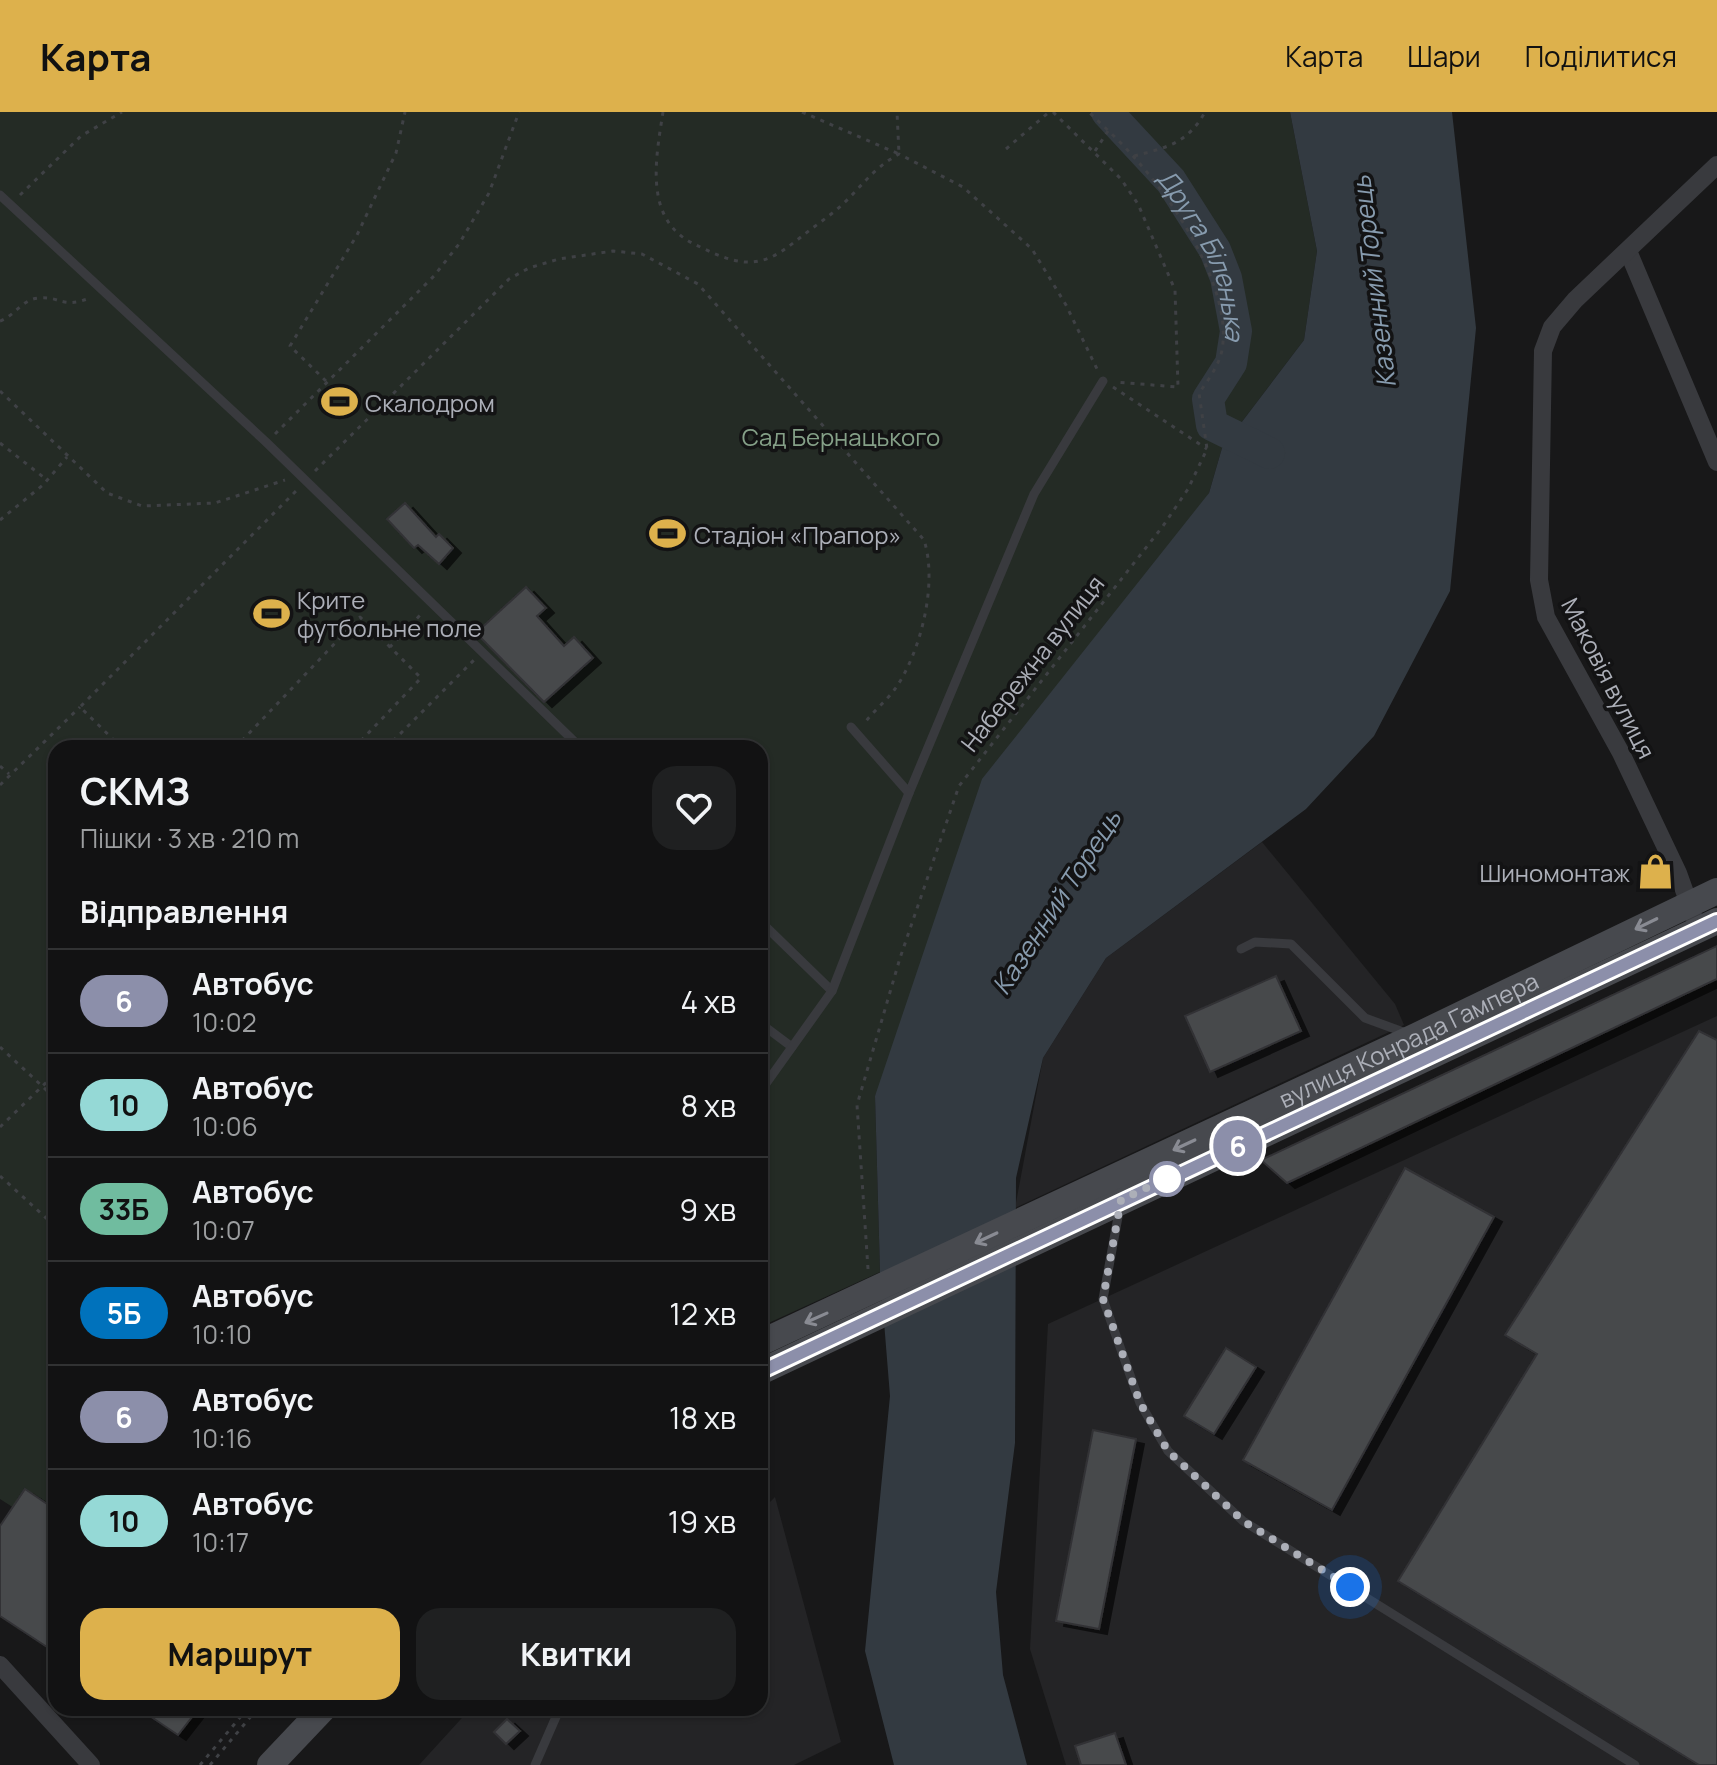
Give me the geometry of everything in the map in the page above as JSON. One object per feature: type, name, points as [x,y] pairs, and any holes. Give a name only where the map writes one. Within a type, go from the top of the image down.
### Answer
[{"type":"main road","name":"вулиця Конрада Гампера","points":[[1420,1047],[1687,903],[1717,891]]},
{"type":"main road","name":"вулиця Конрада Гампера","points":[[1062,1215],[1420,1047],[1709,925]]},
{"type":"main road","points":[[768,1339],[871,1293],[1062,1215]]},
{"type":"main road","points":[[768,1368],[857,1326],[1062,1215]]},
{"type":"main road","points":[[273,1764],[317,1716]]},
{"type":"street","name":"Маковія вулиця","points":[[1709,925],[1687,903],[1678,873],[1621,753],[1546,617],[1539,580],[1543,351],[1552,327],[1575,300],[1717,165]]},
{"type":"street","points":[[1628,251],[1717,462]]},
{"type":"street","points":[[0,1665],[91,1765]]},
{"type":"lane","points":[[0,195],[266,442],[573,740]]},
{"type":"lane","points":[[768,1081],[832,991],[909,793],[1034,494],[1103,381]]},
{"type":"lane","points":[[854,730],[909,793]]},
{"type":"lane","points":[[768,929],[832,991]]},
{"type":"lane","points":[[1241,949],[1255,942],[1291,944],[1365,1018],[1420,1047]]},
{"type":"lane","points":[[768,1029],[792,1047]]},
{"type":"lane","points":[[1116,1190],[1103,1299],[1140,1403],[1168,1451],[1243,1521],[1635,1765]]},
{"type":"lane","points":[[535,1765],[556,1716]]},
{"type":"path","points":[[10,205],[81,136],[122,112]]},
{"type":"path","points":[[326,381],[290,346],[357,235],[396,153],[405,112]]},
{"type":"path","points":[[266,442],[434,276],[459,244],[489,193],[519,112]]},
{"type":"path","points":[[663,112],[655,167],[666,221],[684,238],[735,260],[758,262],[783,252],[836,210],[878,165],[899,154]]},
{"type":"path","points":[[802,112],[899,154],[963,187],[1032,249],[1066,305],[1103,381],[1207,449]]},
{"type":"path","points":[[897,112],[899,154]]},
{"type":"path","points":[[1006,149],[1051,112],[1121,179],[1138,204],[1175,290],[1178,387],[1103,381]]},
{"type":"path","points":[[1089,112],[1135,156],[1199,248],[1224,322],[1222,352],[1212,376],[1199,393],[1207,449]]},
{"type":"path","points":[[1135,156],[1168,147],[1195,129],[1205,112]]},
{"type":"path","points":[[1095,151],[1108,131]]},
{"type":"path","points":[[0,785],[302,478],[509,279],[529,268],[579,254],[613,251],[642,254],[698,284],[924,540],[930,560],[930,586],[913,656],[894,690],[854,730]]},
{"type":"path","points":[[0,321],[13,315],[22,304],[42,297],[66,304],[105,292]]},
{"type":"path","points":[[0,391],[107,493],[142,506],[215,503],[302,478]]},
{"type":"path","points":[[0,443],[47,480]]},
{"type":"path","name":"Набережна вулиця","points":[[871,1293],[865,1245],[857,1105],[900,958],[959,786],[1163,526],[1188,489],[1207,449]]},
{"type":"path","points":[[0,520],[47,480],[67,456]]},
{"type":"path","points":[[390,647],[431,603]]},
{"type":"path","points":[[243,740],[360,617],[421,678],[362,740]]},
{"type":"path","points":[[394,740],[482,652]]},
{"type":"path","points":[[80,707],[114,740]]},
{"type":"path","points":[[0,766],[10,775]]},
{"type":"path","points":[[0,1047],[48,1092]]},
{"type":"path","points":[[0,1127],[48,1080]]},
{"type":"path","points":[[0,1176],[48,1220]]},
{"type":"path","points":[[200,1765],[241,1716]]},
{"type":"path","points":[[210,1765],[251,1716]]},
{"type":"shaded area","points":[[1262,842],[1395,1004],[1404,1025],[1015,1208],[1043,1058],[1106,958]]},
{"type":"shaded area","points":[[1717,1016],[1717,1765],[1066,1765],[1030,1649],[1048,1324]]},
{"type":"shaded area","points":[[775,1497],[841,1742],[794,1765],[419,1765],[464,1716],[768,1716],[768,1504]]},
{"type":"green space","name":"Сад Бернацького","points":[[0,112],[1290,112],[1317,251],[1304,340],[1222,448],[1209,493],[875,1096],[880,1272],[768,1323],[768,740],[48,740],[48,1530],[0,1499]]},
{"type":"water","name":"Казенний Торець","points":[[1290,112],[1452,112],[1476,328],[1450,591],[1374,736],[1306,809],[1106,958],[1043,1058],[1016,1178],[1015,1443],[996,1592],[1003,1675],[1027,1765],[894,1765],[865,1651],[890,1396],[880,1272],[875,1096],[982,779],[1209,493],[1222,448],[1304,340],[1317,251]]},
{"type":"building","points":[[405,503],[436,537],[439,534],[453,548],[439,564],[418,545],[414,548],[387,519]]},
{"type":"building","points":[[526,587],[546,608],[537,616],[564,646],[574,637],[593,658],[544,702],[476,633]]},
{"type":"building","points":[[1717,946],[1717,979],[1287,1183],[1261,1160]]},
{"type":"building","points":[[1276,976],[1301,1031],[1210,1072],[1185,1016]]},
{"type":"building","points":[[1699,1031],[1717,1040],[1717,1765],[1699,1765],[1398,1581],[1537,1354],[1505,1335]]},
{"type":"building","points":[[1405,1168],[1494,1217],[1332,1510],[1243,1460]]},
{"type":"building","points":[[1226,1348],[1256,1367],[1214,1434],[1184,1416]]},
{"type":"building","points":[[1093,1430],[1136,1439],[1099,1629],[1056,1621]]},
{"type":"building","points":[[25,1489],[48,1505],[48,1648],[0,1616],[0,1526]]},
{"type":"building","points":[[150,1716],[193,1716],[178,1735]]},
{"type":"building","points":[[507,1719],[520,1731],[506,1744],[494,1732]]},
{"type":"building","points":[[1115,1733],[1126,1765],[1081,1765],[1075,1746]]},
{"type":"waterway","name":"Друга Біленька","points":[[1107,112],[1171,181],[1215,250],[1226,278],[1236,331],[1231,363],[1208,399],[1212,425],[1269,453]]},
{"type":"bus line","name":"6","points":[[768,1368],[1717,921]]},
{"type":"place","name":"Скалодром","points":[[339,402]]},
{"type":"place","name":"Стадіон «Прапор»","points":[[668,534]]},
{"type":"place","name":"Крите футбольне поле","points":[[271,613]]},
{"type":"place","name":"Шиномонтаж","points":[[1656,872]]},
{"type":"route","points":[[1167,1179],[1176,1174],[1121,1200],[1103,1299],[1140,1403],[1168,1451],[1243,1521],[1350,1587]]}]
